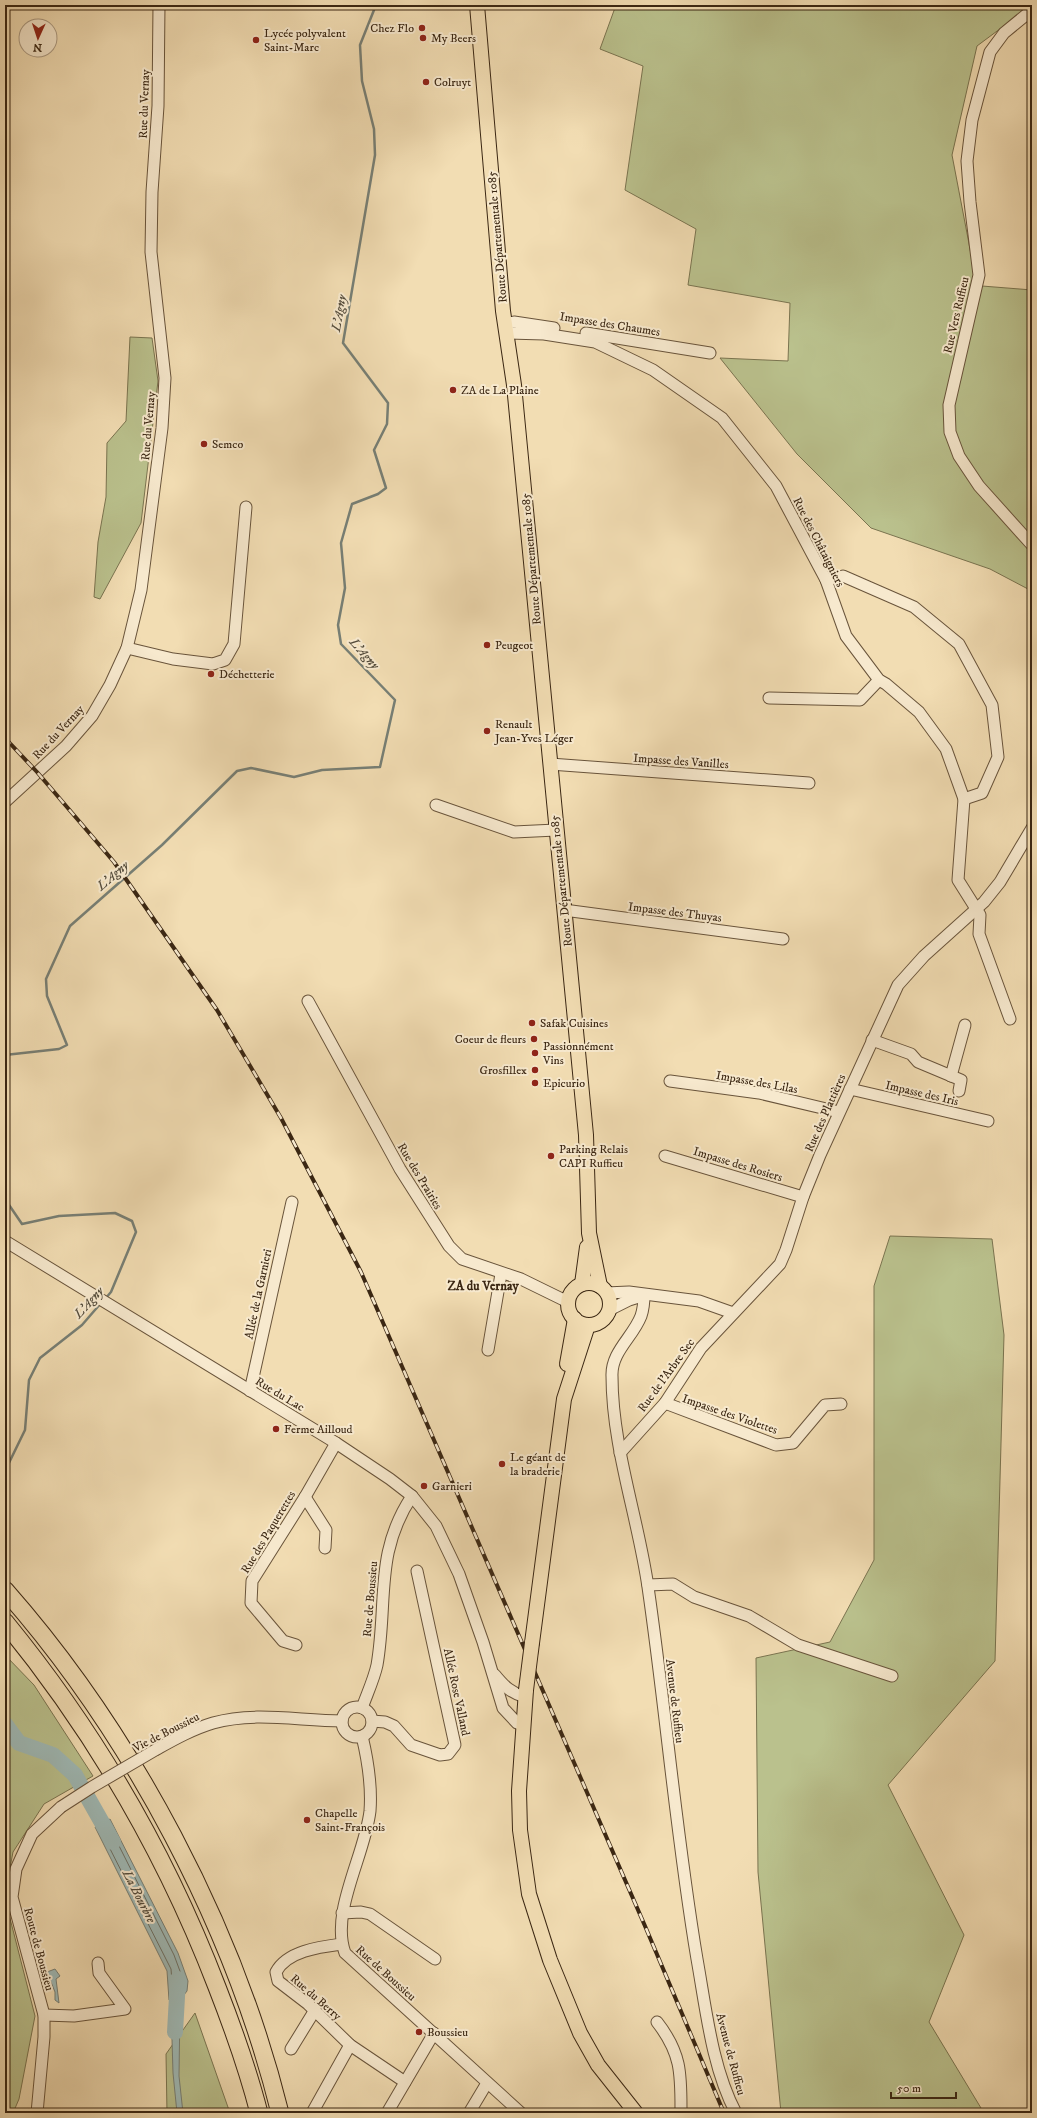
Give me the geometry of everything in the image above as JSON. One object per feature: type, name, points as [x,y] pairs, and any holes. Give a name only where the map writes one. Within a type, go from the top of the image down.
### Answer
[{"type":"highway","points":[[5,1590],[38,1630],[92,1704],[149,1794],[178,1846],[234,1972],[262,2050],[280,2113]]},
{"type":"highway","points":[[5,1622],[66,1702],[100,1752],[158,1853],[206,1958],[239,2047],[259,2113]]},
{"type":"main road","name":"Route Départementale 1085","points":[[477,5],[506,329],[515,398],[586,1135],[589,1233]]},
{"type":"main road","points":[[582,1284],[589,1233]]},
{"type":"main road","points":[[589,1233],[603,1289],[610,1301],[609,1310],[604,1318],[597,1323],[588,1325],[574,1319],[570,1314],[568,1302],[573,1291],[582,1284],[591,1283],[603,1289]]},
{"type":"main road","points":[[574,1319],[525,1693],[519,1791],[520,1830],[529,1894],[550,1960],[580,2033],[598,2065],[636,2113]]},
{"type":"main road","points":[[564,1399],[588,1325]]},
{"type":"street","name":"Rue du Vernay","points":[[5,802],[66,746],[92,716],[110,685],[127,648],[141,590],[149,542],[162,428],[165,378],[151,252],[152,192],[158,106],[159,5]]},
{"type":"street","name":"Rue Vers Ruffieu","points":[[1032,10],[1004,33],[990,52],[972,120],[967,161],[970,202],[979,275],[949,405],[950,432],[959,456],[979,486],[1032,545]]},
{"type":"street","name":"Impasse des Chaumes","points":[[506,329],[514,322],[710,353]]},
{"type":"street","name":"Rue des Châtaigniers","points":[[506,329],[595,342],[653,370],[722,418],[776,486],[826,580],[846,636],[879,680],[886,684],[919,712],[946,749],[964,799],[958,880],[977,909]]},
{"type":"street","points":[[127,648],[173,659],[213,664],[225,660],[234,644],[246,507]]},
{"type":"street","points":[[826,580],[843,576],[914,607],[959,644],[992,705],[998,757],[982,792],[964,799]]},
{"type":"street","points":[[769,698],[860,700],[879,680]]},
{"type":"street","name":"Impasse des Vanilles","points":[[550,764],[809,783]]},
{"type":"street","points":[[436,805],[514,832],[556,830]]},
{"type":"street","name":"Rue des Plattières","points":[[733,1313],[772,1275],[780,1264],[803,1197],[850,1089],[898,985],[924,956],[977,909],[1000,882],[1032,828]]},
{"type":"street","points":[[977,909],[980,915],[979,934],[1010,1019]]},
{"type":"street","name":"Impasse des Thuyas","points":[[564,910],[783,939]]},
{"type":"street","name":"Rue des Prairies","points":[[308,1002],[400,1169],[442,1238],[462,1259],[501,1274],[521,1279],[568,1302]]},
{"type":"street","points":[[951,1076],[965,1025]]},
{"type":"street","points":[[872,1040],[911,1054],[918,1062],[961,1080],[958,1091]]},
{"type":"street","name":"Impasse des Lilas","points":[[670,1081],[758,1093],[840,1112]]},
{"type":"street","name":"Impasse des Iris","points":[[850,1089],[988,1121]]},
{"type":"street","name":"Impasse des Rosiers","points":[[665,1156],[803,1197]]},
{"type":"street","name":"Allée de la Garnieri","points":[[250,1391],[292,1202]]},
{"type":"street","name":"Rue du Lac","points":[[5,1241],[98,1296],[336,1443],[390,1479],[412,1496],[436,1526],[460,1574],[503,1708],[517,1723],[522,1725]]},
{"type":"street","points":[[488,1350],[501,1274]]},
{"type":"street","points":[[603,1289],[644,1295],[668,1296],[699,1302],[733,1313]]},
{"type":"street","points":[[609,1310],[629,1300],[644,1295]]},
{"type":"street","name":"Avenue de Ruffieu","points":[[644,1295],[640,1317],[614,1359],[612,1393],[620,1453],[648,1585],[684,1880],[709,2030],[729,2099],[736,2113]]},
{"type":"street","name":"Rue de l'Arbre Sec","points":[[620,1453],[665,1403],[701,1348],[733,1313]]},
{"type":"street","name":"Impasse des Violettes","points":[[665,1403],[776,1445],[793,1443],[825,1406],[841,1404]]},
{"type":"street","name":"Rue des Paquerettes","points":[[296,1645],[283,1641],[251,1602],[252,1581],[305,1497],[336,1443]]},
{"type":"street","name":"Rue de Boussieu","points":[[362,1708],[377,1666],[387,1552],[400,1514],[412,1496]]},
{"type":"street","points":[[305,1497],[326,1530],[325,1548]]},
{"type":"street","name":"Allée Rose Valland","points":[[372,1722],[385,1722],[394,1726],[411,1745],[440,1754],[448,1754],[455,1744],[417,1571]]},
{"type":"street","points":[[648,1585],[673,1584],[694,1597],[749,1616],[798,1644],[892,1676]]},
{"type":"street","name":"Rue du Lac","points":[[493,1673],[508,1690],[516,1694],[525,1693]]},
{"type":"street","points":[[356,1707],[362,1708],[370,1714],[372,1722],[370,1729],[362,1736],[356,1737],[346,1732],[342,1721],[347,1711],[356,1707]]},
{"type":"street","name":"Vie de Boussieu","points":[[61,1808],[92,1787],[157,1749],[198,1728],[230,1719],[265,1717],[342,1721]]},
{"type":"street","name":"Rue de Boussieu","points":[[362,1736],[370,1772],[370,1812],[362,1849],[342,1913],[340,1930],[345,1953],[521,2113]]},
{"type":"street","name":"Route de Boussieu","points":[[38,2113],[44,2037],[44,2015],[12,1897],[16,1869],[32,1834],[61,1808]]},
{"type":"street","points":[[342,1913],[361,1912],[370,1914],[434,1959]]},
{"type":"street","name":"Rue du Berry","points":[[342,1944],[311,1949],[281,1963],[276,1972],[278,1981],[315,2010],[350,2045],[405,2082]]},
{"type":"street","points":[[44,2015],[74,2016],[125,2009],[99,1974],[98,1963]]},
{"type":"street","points":[[290,2049],[315,2010]]},
{"type":"street","points":[[657,2022],[678,2058],[681,2079],[681,2113]]},
{"type":"street","points":[[387,2113],[434,2033]]},
{"type":"street","points":[[312,2113],[350,2045]]},
{"type":"street","points":[[470,2113],[487,2083]]},
{"type":"green space","points":[[616,5],[1032,5],[977,46],[952,155],[975,275],[964,358],[982,286],[1032,290],[1032,589],[1028,589],[990,569],[871,528],[797,454],[720,358],[788,361],[790,303],[688,285],[696,229],[625,190],[643,66],[600,49]]},
{"type":"green space","points":[[130,337],[152,338],[158,381],[141,523],[100,599],[94,597],[98,542],[106,497],[107,443],[126,421]]},
{"type":"green space","points":[[890,1236],[992,1239],[1004,1335],[995,1661],[888,1785],[964,1935],[929,2022],[984,2113],[781,2113],[758,1872],[756,1658],[830,1642],[874,1560],[874,1286]]},
{"type":"green space","points":[[5,1655],[34,1685],[93,1776],[44,1804],[13,1852],[5,1894]]},
{"type":"green space","points":[[5,1899],[35,2016],[19,2099],[13,2113],[5,2113]]},
{"type":"green space","points":[[195,2013],[230,2113],[167,2113],[166,2054]]},
{"type":"water","points":[[110,1819],[178,1953],[188,1981],[187,1991],[180,2000],[169,2000],[167,1971],[95,1827]]},
{"type":"water","points":[[55,1969],[60,1976],[56,1979],[59,2003],[55,2000],[55,1992],[47,1972]]},
{"type":"water","points":[[171,2006],[176,2010],[180,2006],[179,2076],[183,2113],[177,2113],[173,2073]]},
{"type":"waterway","name":"L'Agny","points":[[5,1055],[59,1049],[67,1045],[47,996],[46,979],[70,926],[162,845],[237,771],[251,768],[294,777],[322,770],[380,767],[395,700],[341,644],[338,625],[345,588],[341,543],[352,504],[378,494],[386,488],[374,450],[387,424],[388,403],[343,343],[375,155],[374,129],[362,81],[360,45],[376,5]]},
{"type":"waterway","name":"L'Agny","points":[[5,1199],[22,1224],[59,1216],[115,1213],[132,1221],[136,1232],[111,1292],[105,1299]]},
{"type":"waterway","name":"L'Agny","points":[[5,1471],[25,1430],[29,1380],[40,1358],[82,1325],[101,1303]]},
{"type":"waterway","name":"La Bourbre","points":[[5,1724],[19,1743],[53,1755],[75,1775],[113,1842]]},
{"type":"waterway","name":"La Bourbre","points":[[175,2032],[178,1979]]},
{"type":"railway","points":[[5,738],[37,772],[114,862],[217,1010],[281,1118],[361,1272],[645,1926],[724,2113]]},
{"type":"place","name":"Chez Flo","points":[[422,28]]},
{"type":"place","name":"My Beers","points":[[423,38]]},
{"type":"place","name":"Lycée polyvalent Saint-Marc","points":[[256,40]]},
{"type":"place","name":"Colruyt","points":[[426,82]]},
{"type":"place","name":"ZA de La Plaine","points":[[453,390]]},
{"type":"place","name":"Semco","points":[[204,444]]},
{"type":"place","name":"Peugeot","points":[[487,645]]},
{"type":"place","name":"Déchetterie","points":[[211,674]]},
{"type":"place","name":"Renault Jean-Yves Léger","points":[[487,731]]},
{"type":"place","name":"Safak Cuisines","points":[[532,1023]]},
{"type":"place","name":"Coeur de fleurs","points":[[534,1039]]},
{"type":"place","name":"Passionnément Vins","points":[[535,1053]]},
{"type":"place","name":"Grosfillex","points":[[535,1070]]},
{"type":"place","name":"Epicurio","points":[[535,1083]]},
{"type":"place","name":"Parking Relais CAPI Ruffieu","points":[[551,1156]]},
{"type":"place","name":"Ferme Ailloud","points":[[276,1429]]},
{"type":"place","name":"Le géant de la braderie","points":[[502,1464]]},
{"type":"place","name":"Garnieri","points":[[424,1486]]},
{"type":"place","name":"Chapelle Saint-François","points":[[307,1820]]},
{"type":"place","name":"Boussieu","points":[[419,2032]]},
{"type":"district","name":"ZA du Vernay","points":[[483,1285]]}]
